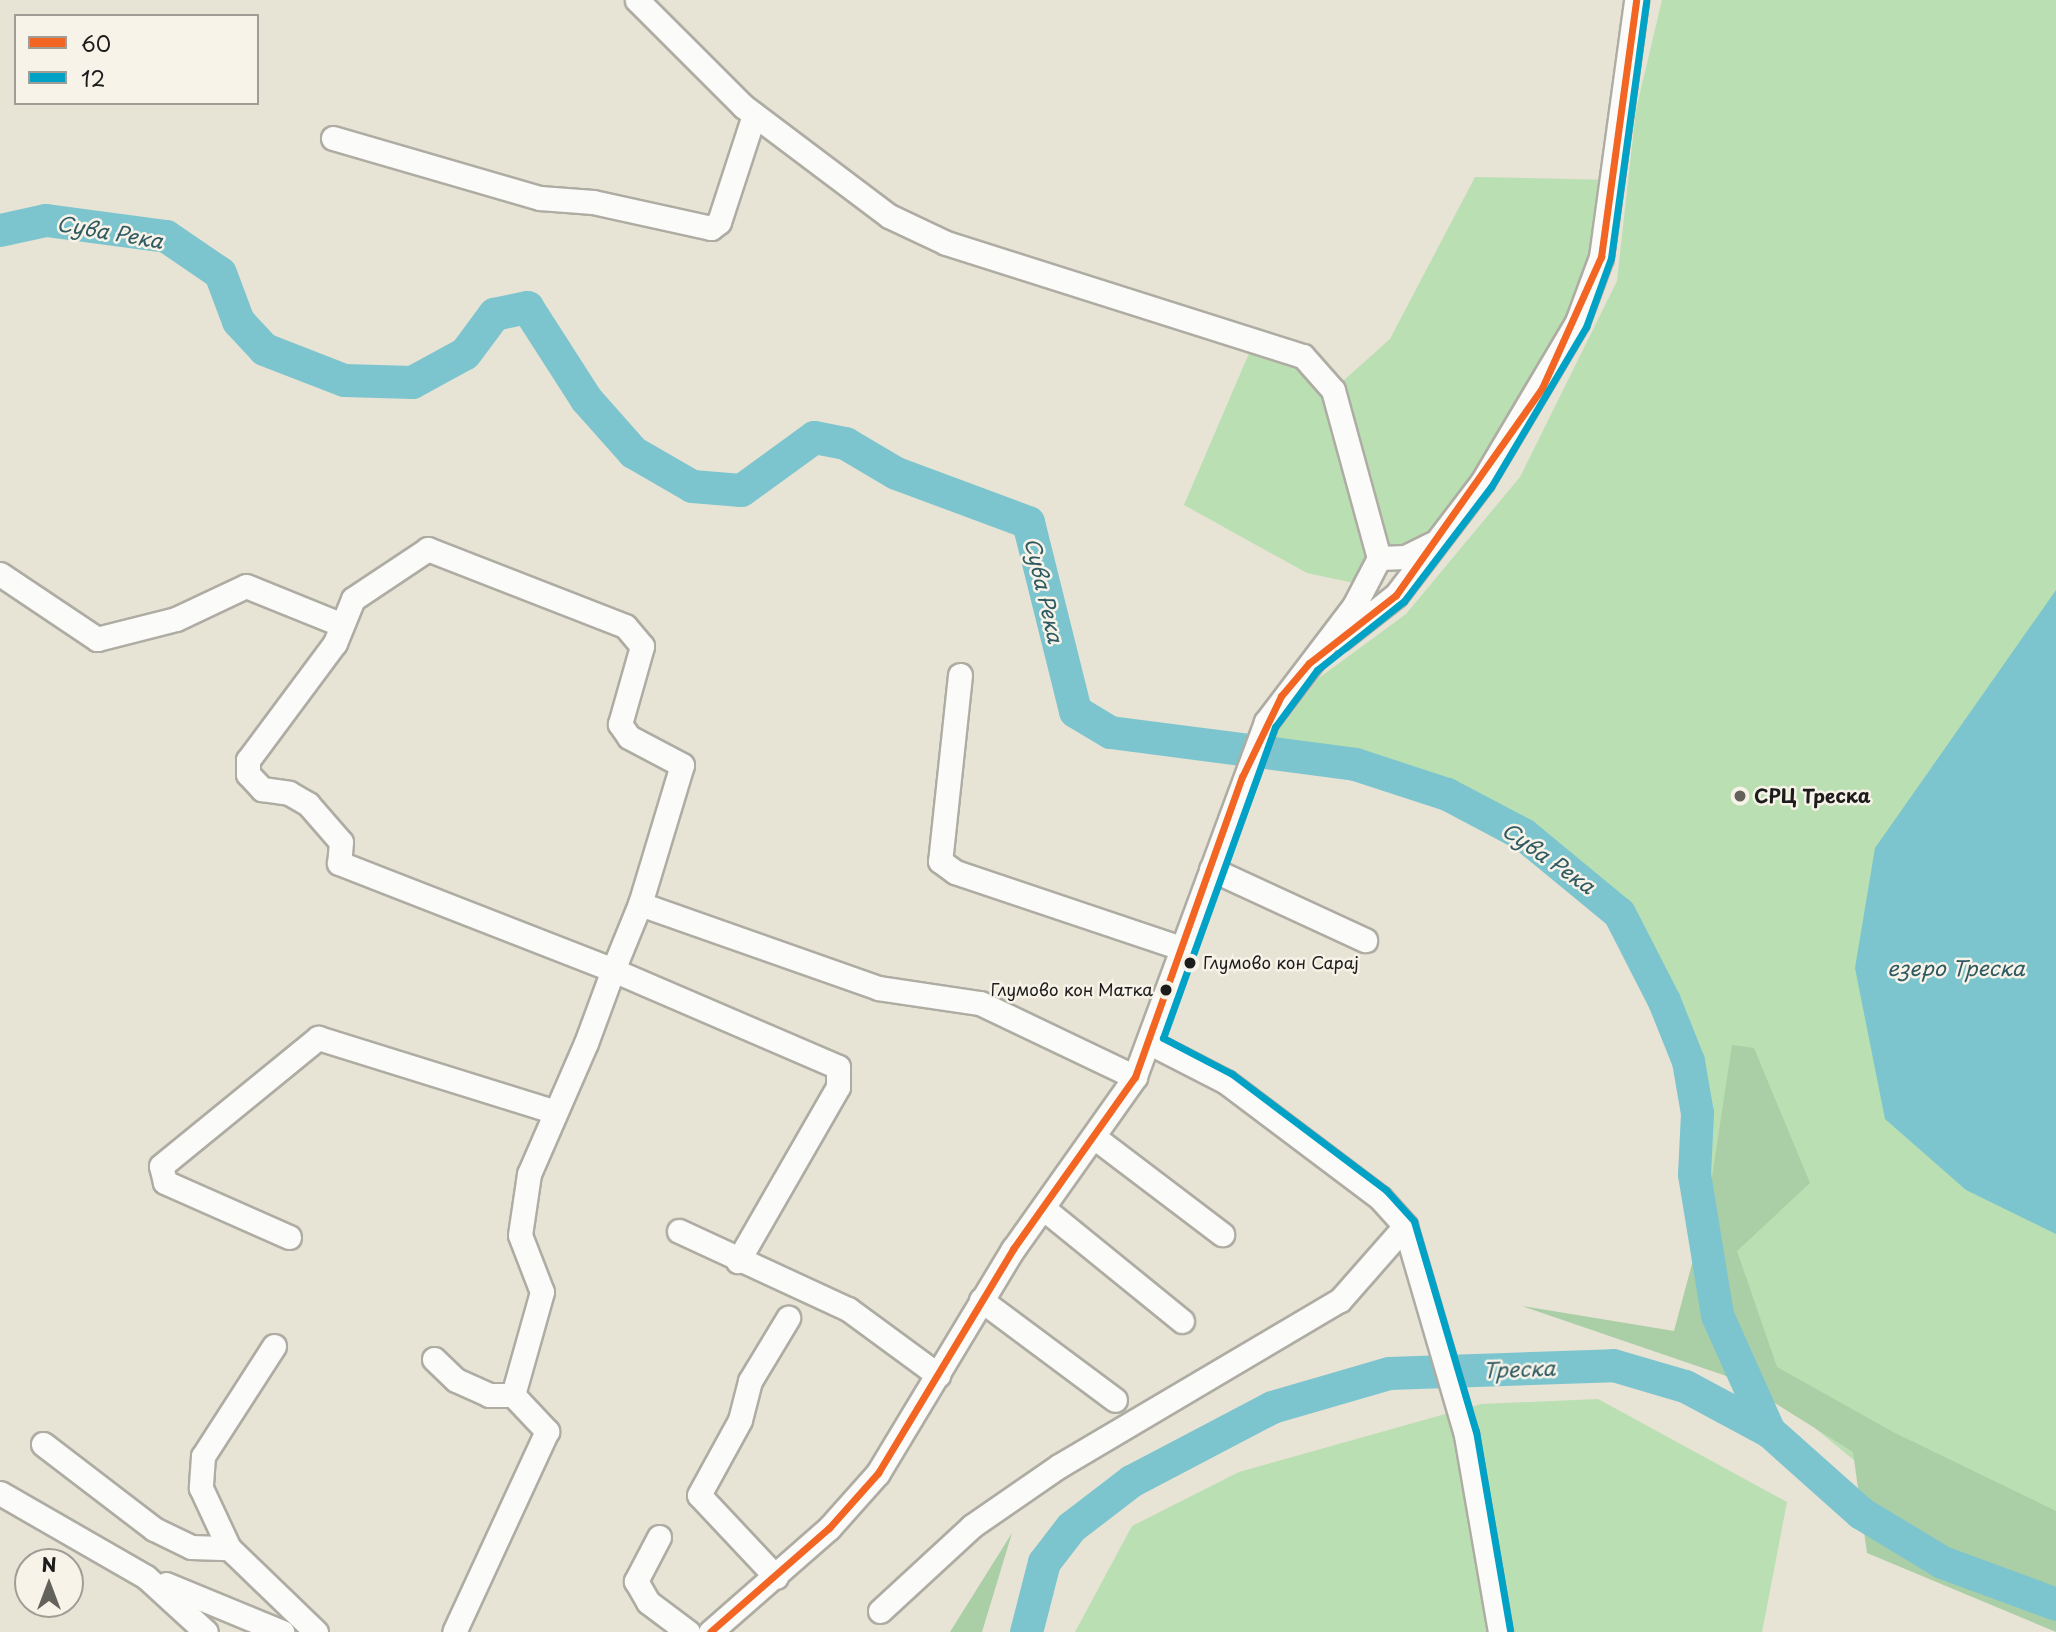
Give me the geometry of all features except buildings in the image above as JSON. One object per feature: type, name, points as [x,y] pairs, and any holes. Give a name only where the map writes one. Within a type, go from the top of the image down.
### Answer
[{"type":"street","points":[[637,0],[754,115],[889,216],[946,243],[1303,356],[1333,390],[1379,558],[1368,586],[1265,722],[1242,777],[1150,1043],[1135,1077],[981,1300],[878,1473],[776,1577],[710,1632]]},
{"type":"street","points":[[1310,663],[1396,595],[1542,388],[1577,322],[1601,257],[1636,0]]},
{"type":"street","points":[[332,138],[540,198],[593,202],[710,228],[719,222],[754,115]]},
{"type":"street","points":[[1379,558],[1423,553],[1437,540]]},
{"type":"street","points":[[513,1395],[541,1292],[520,1235],[529,1174],[553,1111],[612,970],[640,904],[683,777],[678,759],[628,737],[620,724],[642,646],[625,626],[428,550],[353,599],[340,624],[335,643],[248,760],[248,774],[262,789],[289,793],[308,804],[341,842],[339,863],[612,970],[838,1067],[838,1087],[738,1261]]},
{"type":"street","points":[[0,574],[97,639],[177,619],[246,586],[340,624]]},
{"type":"street","points":[[960,675],[940,861],[955,872],[1181,948]]},
{"type":"street","points":[[1210,869],[1365,940]]},
{"type":"street","points":[[640,904],[878,988],[980,1003],[1135,1077]]},
{"type":"street","points":[[289,1237],[164,1182],[161,1166],[318,1038],[553,1111]]},
{"type":"street","points":[[1150,1043],[1226,1082],[1380,1198],[1405,1226],[1430,1297],[1466,1435],[1500,1632]]},
{"type":"street","points":[[1094,1137],[1223,1234]]},
{"type":"street","points":[[1043,1208],[1182,1321]]},
{"type":"street","points":[[880,1611],[972,1526],[1059,1466],[1340,1300],[1405,1226]]},
{"type":"street","points":[[679,1231],[738,1261],[848,1309],[938,1374]]},
{"type":"street","points":[[981,1300],[1115,1400]]},
{"type":"street","points":[[776,1577],[699,1496],[740,1420],[750,1381],[788,1318]]},
{"type":"street","points":[[274,1346],[199,1471],[229,1548],[316,1632]]},
{"type":"street","points":[[434,1359],[456,1380],[489,1395],[513,1395],[547,1431],[454,1632]]},
{"type":"street","points":[[43,1444],[154,1529],[191,1547],[229,1548]]},
{"type":"street","points":[[0,1493],[146,1577],[282,1632]]},
{"type":"street","points":[[659,1537],[636,1581],[648,1602],[688,1632]]},
{"type":"street","points":[[146,1577],[206,1632]]},
{"type":"green space","name":"СРЦ Треска","points":[[1662,0],[2056,0],[2056,1567],[1928,1521],[1759,1382],[1711,1293],[1696,1142],[1668,985],[1592,890],[1496,824],[1268,744],[1319,678],[1406,614],[1520,477],[1617,281],[1636,110]]},
{"type":"green space","points":[[1475,177],[1613,180],[1577,322],[1437,540],[1379,558],[1368,586],[1307,573],[1184,505],[1256,337],[1333,390],[1390,339]]},
{"type":"green space","points":[[1732,1045],[1754,1048],[1810,1183],[1737,1251],[1777,1367],[1893,1432],[2056,1511],[2056,1632],[1867,1553],[1853,1452],[1738,1380],[1522,1306],[1674,1331],[1708,1204]]},
{"type":"green space","points":[[1598,1399],[1787,1502],[1762,1632],[1075,1632],[1132,1526],[1239,1472],[1481,1404]]},
{"type":"green space","points":[[1012,1533],[982,1632],[950,1632]]},
{"type":"water","name":"езеро Треска","points":[[2056,590],[2056,1234],[1966,1190],[1885,1119],[1855,968],[1875,848]]},
{"type":"waterway","name":"Сува Река","points":[[0,230],[46,220],[166,236],[220,273],[238,321],[264,349],[344,380],[412,382],[465,353],[494,314],[527,307],[586,399],[633,452],[692,486],[741,490],[814,437],[845,443],[896,473],[1028,522],[1075,711],[1110,732],[1355,764],[1447,794],[1523,834],[1619,913],[1664,1001],[1688,1061],[1697,1113],[1694,1174],[1717,1315],[1769,1431]]},
{"type":"waterway","name":"Треска","points":[[1026,1632],[1044,1562],[1071,1527],[1131,1481],[1272,1407],[1389,1373],[1613,1365],[1685,1386],[1769,1431],[1861,1513],[1942,1562],[2056,1604]]},
{"type":"transit line","name":"60","points":[[710,1632],[829,1528],[878,1473],[1013,1249],[1135,1077],[1242,777],[1281,696],[1309,663],[1396,595],[1542,388],[1601,257],[1636,0]]},
{"type":"transit line","name":"12","points":[[1510,1630],[1476,1432],[1414,1221],[1386,1190],[1232,1074],[1163,1038],[1275,727],[1317,670],[1404,601],[1491,487],[1586,327],[1611,258],[1646,1]]},
{"type":"place","name":"СРЦ Треска","points":[[1740,796]]},
{"type":"place","name":"Глумово кон Сарај","points":[[1190,963]]},
{"type":"place","name":"Глумово кон Матка","points":[[1166,990]]}]
